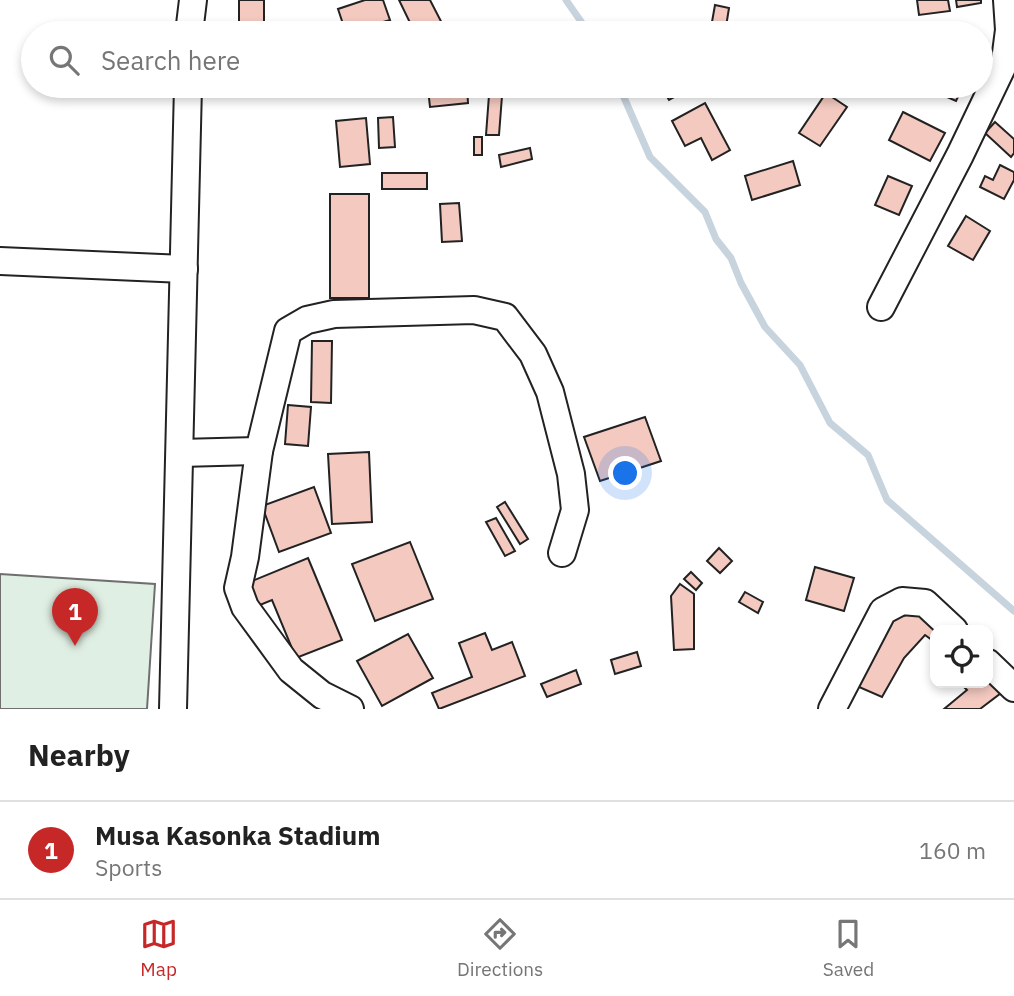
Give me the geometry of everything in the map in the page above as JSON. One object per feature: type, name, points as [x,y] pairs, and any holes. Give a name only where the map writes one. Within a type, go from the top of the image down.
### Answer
[{"type":"street","points":[[993,86],[1005,61],[1009,30],[1007,0]]},
{"type":"street","points":[[173,709],[188,98]]},
{"type":"street","points":[[881,307],[987,98]]},
{"type":"street","points":[[0,261],[184,269]]},
{"type":"street","points":[[350,709],[321,695],[291,670],[245,607],[238,588],[245,557],[259,451],[288,331],[307,320],[334,314],[474,310],[505,317],[533,354],[550,391],[571,474],[575,510],[562,553]]},
{"type":"street","points":[[180,453],[259,451]]},
{"type":"street","points":[[832,709],[883,611],[902,601],[925,603],[949,625]]},
{"type":"street","points":[[993,668],[1014,688]]},
{"type":"green space","points":[[0,574],[155,584],[147,709],[0,709]]},
{"type":"building","points":[[239,0],[264,0],[264,21],[239,21]]},
{"type":"building","points":[[365,0],[383,0],[390,20],[342,21],[338,9]]},
{"type":"building","points":[[399,0],[430,0],[441,21],[409,21]]},
{"type":"building","points":[[917,0],[948,0],[950,11],[919,15]]},
{"type":"building","points":[[956,0],[981,0],[981,3],[957,7]]},
{"type":"building","points":[[715,5],[729,8],[727,21],[712,21]]},
{"type":"building","points":[[429,98],[468,98],[468,103],[430,107]]},
{"type":"building","points":[[489,98],[502,98],[499,135],[486,135]]},
{"type":"building","points":[[823,98],[834,98],[847,107],[820,146],[799,133]]},
{"type":"building","points":[[705,103],[730,150],[712,160],[701,138],[685,146],[672,121]]},
{"type":"building","points":[[903,112],[945,133],[930,161],[889,140]]},
{"type":"building","points":[[393,117],[395,147],[379,148],[378,118]]},
{"type":"building","points":[[366,118],[370,164],[340,167],[336,121]]},
{"type":"building","points":[[995,122],[1014,139],[1014,153],[1011,157],[985,133]]},
{"type":"building","points":[[474,137],[482,137],[482,155],[474,155]]},
{"type":"building","points":[[530,148],[532,159],[501,167],[499,155]]},
{"type":"building","points":[[793,161],[800,185],[752,200],[745,176]]},
{"type":"building","points":[[1000,165],[1014,172],[1014,180],[1004,199],[980,187],[985,176],[993,180]]},
{"type":"building","points":[[382,173],[427,173],[427,189],[382,189]]},
{"type":"building","points":[[888,176],[912,186],[899,215],[875,205]]},
{"type":"building","points":[[330,194],[369,194],[369,298],[330,298]]},
{"type":"building","points":[[459,203],[462,241],[442,242],[440,204]]},
{"type":"building","points":[[966,216],[990,231],[973,260],[948,246]]},
{"type":"building","points":[[312,341],[332,341],[331,403],[311,402]]},
{"type":"building","points":[[288,405],[311,407],[308,446],[285,444]]},
{"type":"building","points":[[645,417],[661,461],[600,481],[584,437]]},
{"type":"building","points":[[369,452],[372,522],[332,524],[328,454]]},
{"type":"building","points":[[314,487],[331,533],[279,552],[262,506]]},
{"type":"building","points":[[505,502],[528,539],[520,544],[497,507]]},
{"type":"building","points":[[496,518],[515,551],[505,556],[486,522]]},
{"type":"building","points":[[410,542],[433,599],[375,621],[352,564]]},
{"type":"building","points":[[719,548],[732,561],[720,573],[707,561]]},
{"type":"building","points":[[308,558],[342,640],[296,658],[272,600],[255,607],[245,584]]},
{"type":"building","points":[[815,567],[854,578],[844,611],[806,600]]},
{"type":"building","points":[[691,572],[702,583],[696,590],[684,579]]},
{"type":"building","points":[[680,584],[694,594],[694,649],[674,650],[671,596]]},
{"type":"building","points":[[745,592],[763,602],[758,613],[739,602]]},
{"type":"building","points":[[920,612],[931,625],[930,639],[925,635],[904,658],[882,697],[859,687],[889,619]]},
{"type":"building","points":[[485,633],[492,650],[512,642],[525,676],[439,709],[432,693],[472,677],[459,643]]},
{"type":"building","points":[[408,634],[433,678],[382,706],[357,661]]},
{"type":"building","points":[[637,652],[641,666],[615,674],[611,660]]},
{"type":"building","points":[[576,670],[581,684],[547,697],[541,684]]},
{"type":"building","points":[[993,684],[1001,693],[980,709],[944,709],[967,690],[965,688],[993,688]]},
{"type":"waterway","points":[[566,0],[581,21]]},
{"type":"waterway","points":[[624,98],[650,157],[705,212],[716,239],[731,258],[765,327],[800,365],[830,423],[868,455],[887,500],[1014,611]]},
{"type":"place","name":"Musa Kasonka Stadium","points":[[75,646]]}]
